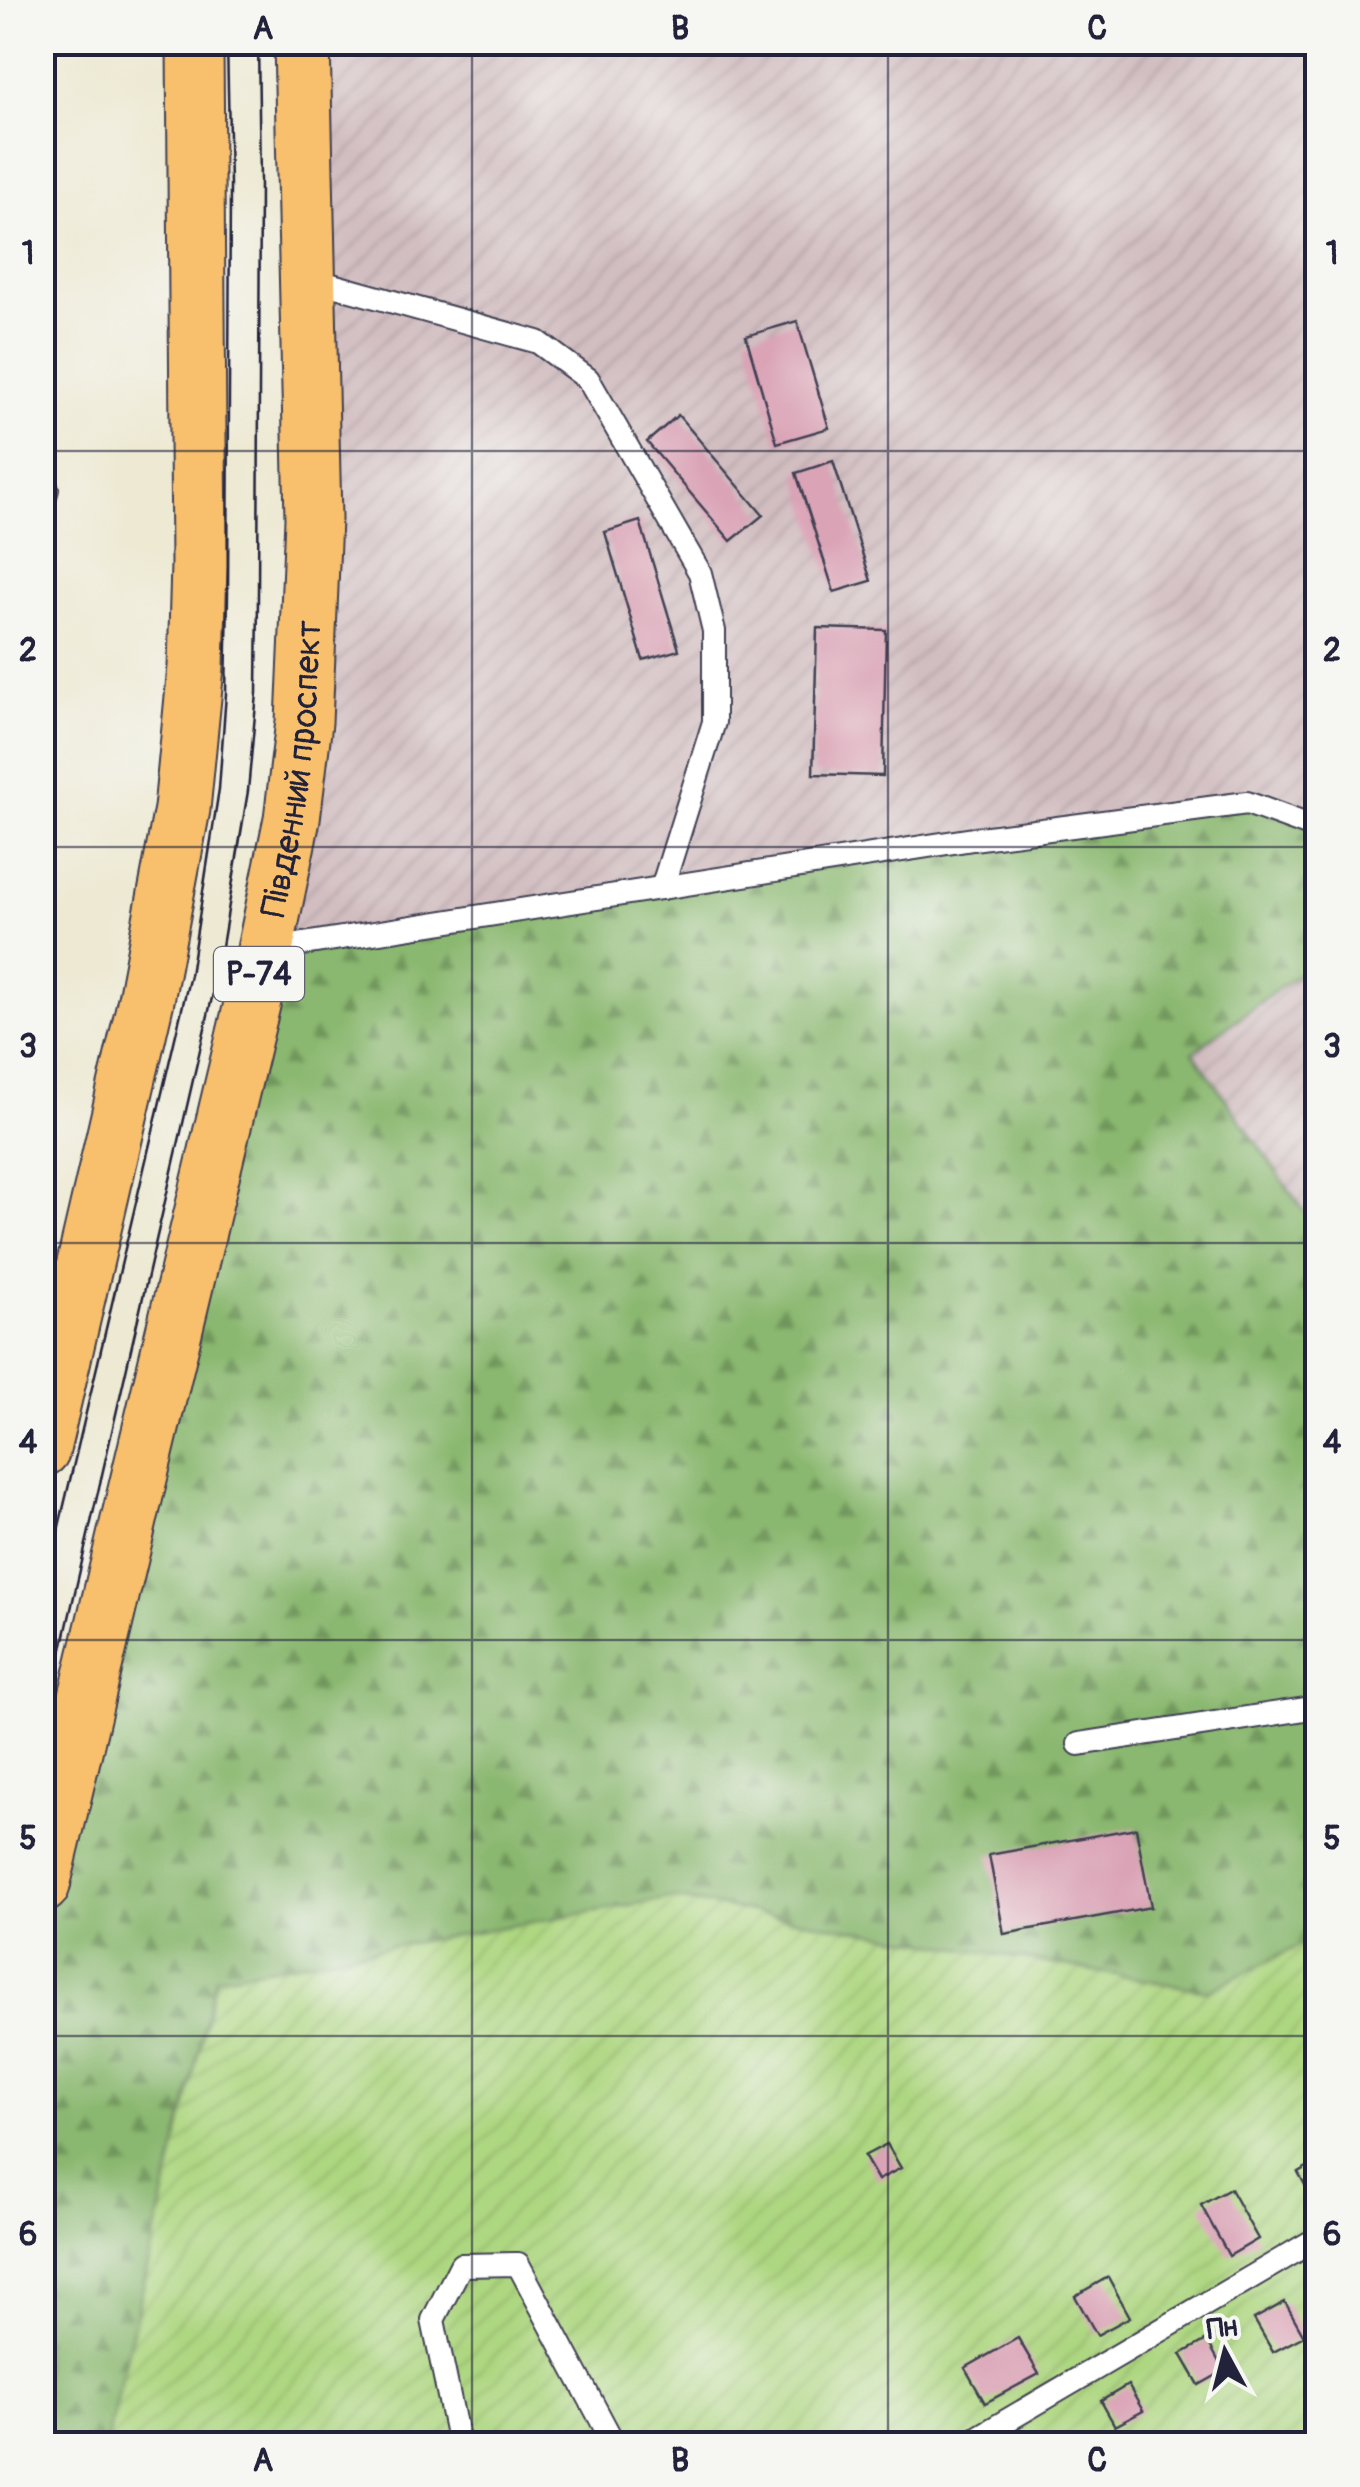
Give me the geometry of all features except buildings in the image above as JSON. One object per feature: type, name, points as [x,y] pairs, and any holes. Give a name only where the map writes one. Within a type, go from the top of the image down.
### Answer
[{"type":"main road","points":[[42,1449],[146,1000],[182,809],[196,667],[199,564],[195,42]]},
{"type":"main road","name":"Південний проспект","points":[[42,1886],[265,950],[292,819],[304,722],[313,519],[302,42]]},
{"type":"lane","points":[[307,278],[538,342],[588,379],[616,427],[700,573],[714,630],[714,722],[662,888]]},
{"type":"lane","points":[[265,950],[973,839],[1247,803],[1318,830]]},
{"type":"lane","points":[[1079,1744],[1318,1707]]},
{"type":"lane","points":[[967,2444],[1318,2238]]},
{"type":"lane","points":[[459,2444],[433,2320],[461,2265],[518,2264],[614,2444]]},
{"type":"shaded area","points":[[302,43],[1317,43],[1317,829],[265,950],[292,819]]},
{"type":"shaded area","points":[[1317,960],[1317,1230],[1193,1052]]},
{"type":"green space","points":[[1247,803],[1317,829],[1317,960],[1193,1052],[1317,1230],[1317,1937],[1208,1991],[671,1898],[217,1977],[106,2444],[43,2444],[43,1885],[265,950]]},
{"type":"green space","points":[[671,1898],[1208,1991],[1317,1937],[1317,2444],[106,2444],[216,1977]]},
{"type":"tram line","points":[[42,1598],[190,975],[219,789],[228,594],[227,42]]},
{"type":"tram line","points":[[42,1735],[217,976],[248,791],[257,693],[258,42]]}]
